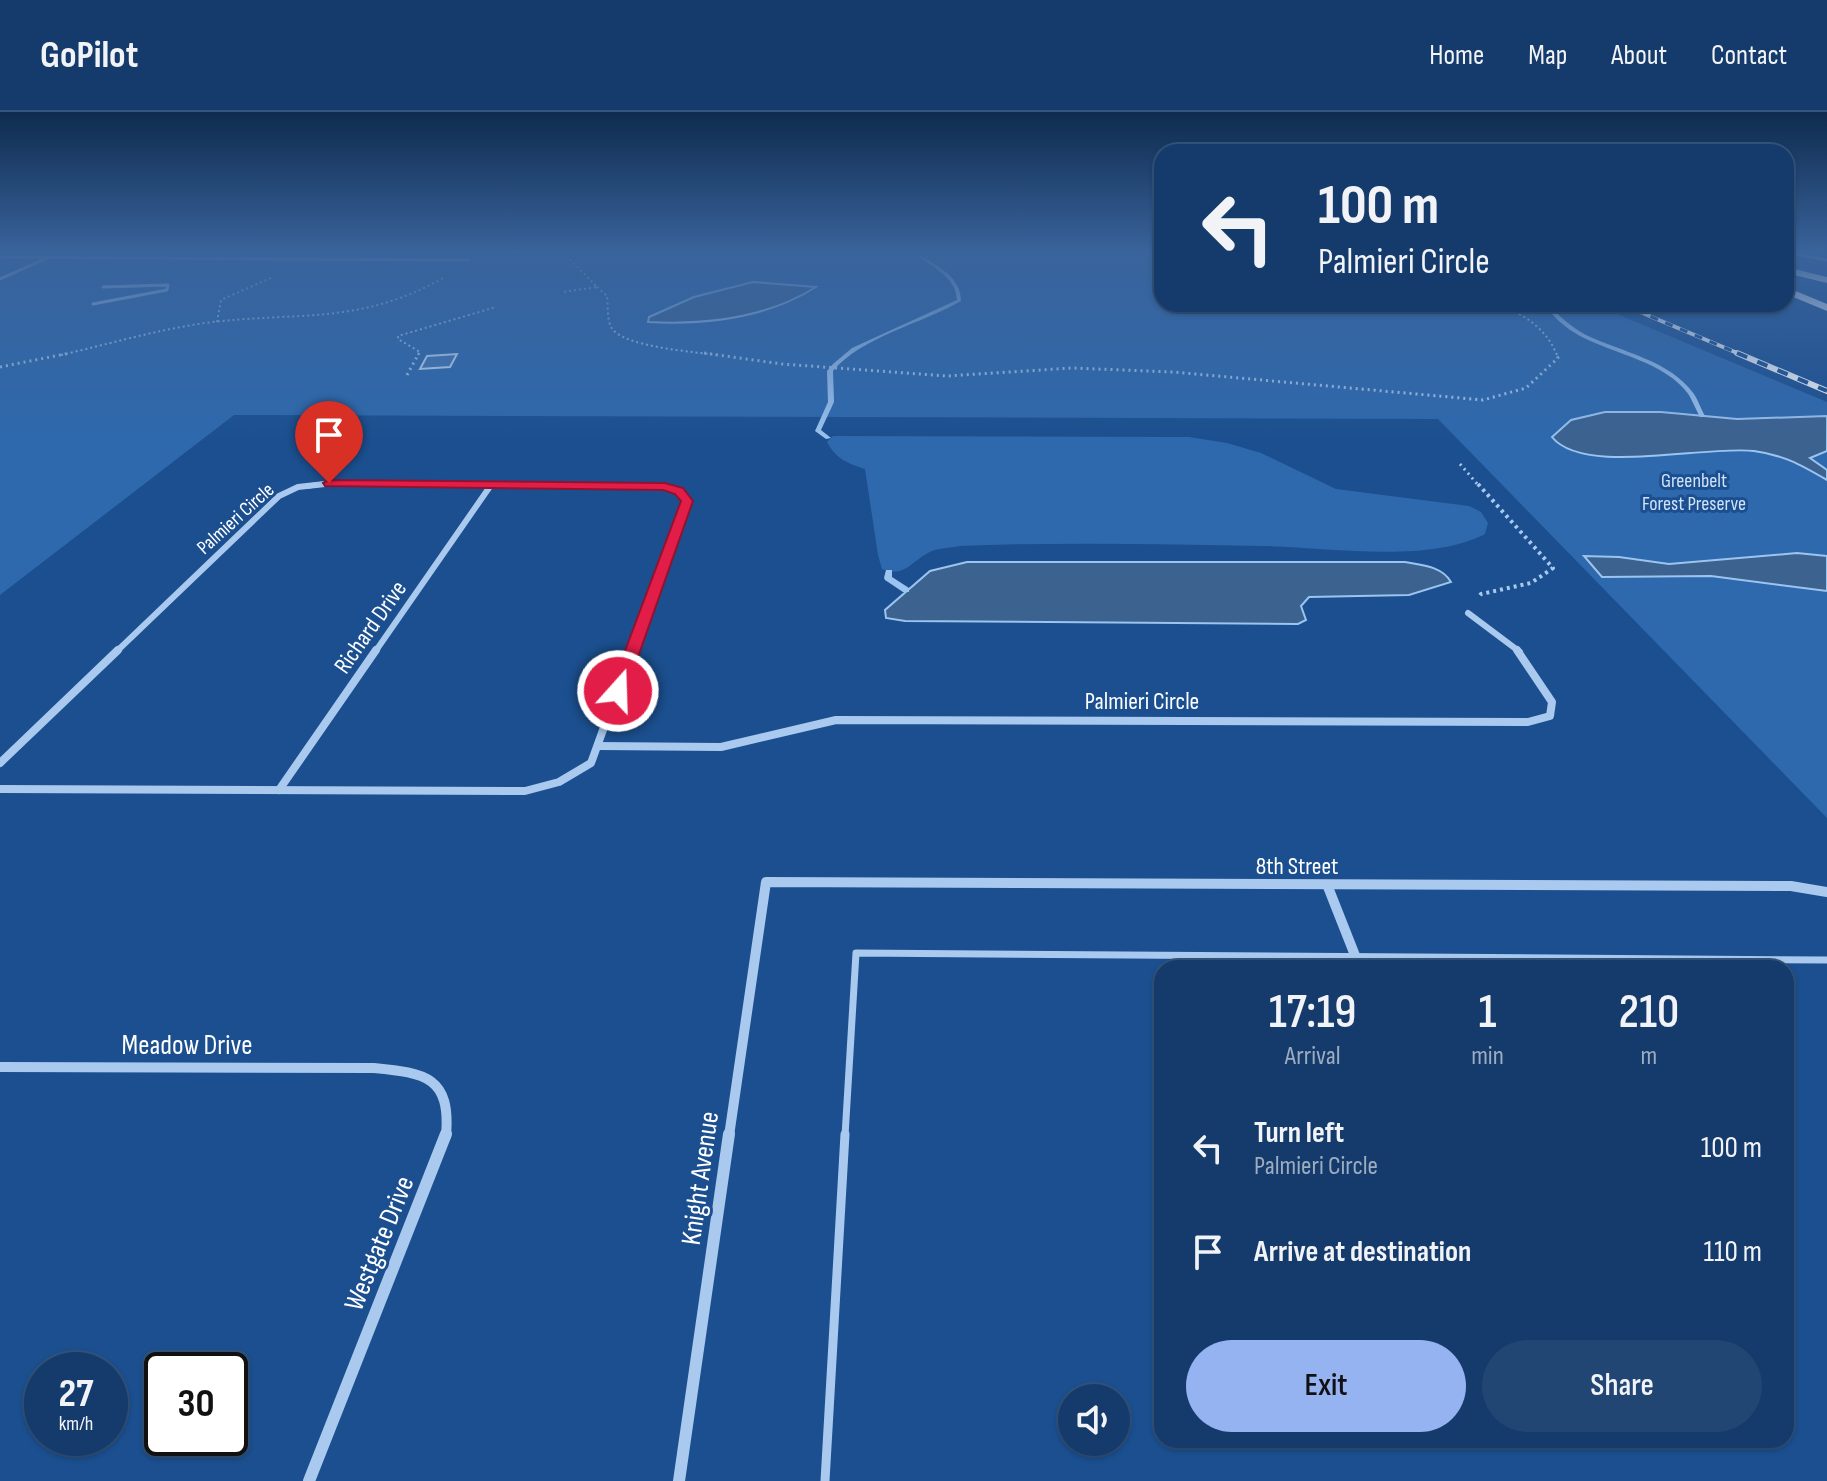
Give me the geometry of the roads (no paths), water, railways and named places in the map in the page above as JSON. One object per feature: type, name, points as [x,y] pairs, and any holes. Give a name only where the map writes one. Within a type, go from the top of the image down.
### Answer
[{"type":"street","name":"Palmieri Circle","points":[[0,763],[279,496],[298,487],[329,483],[665,486],[679,491],[687,501],[591,763],[559,782],[525,791],[0,789]]},
{"type":"street","name":"Richard Drive","points":[[279,790],[491,485]]},
{"type":"street","name":"Palmieri Circle","points":[[598,746],[721,747],[836,720],[1528,722],[1550,716],[1552,702],[1521,653],[1468,613]]},
{"type":"street","name":"8th Street","points":[[766,882],[1328,887],[1791,886],[1827,892]]},
{"type":"street","name":"Knight Avenue","points":[[679,1481],[766,882]]},
{"type":"street","points":[[1328,887],[1357,960]]},
{"type":"street","name":"Meadow Drive","points":[[0,1067],[374,1068]]},
{"type":"street","name":"Westgate Drive","points":[[309,1481],[446,1136],[450,1107],[440,1086],[411,1072],[374,1068]]},
{"type":"lane","points":[[825,1481],[856,953],[1827,960]]},
{"type":"waterway","points":[[828,438],[818,431],[831,402],[830,371],[854,349],[926,316]]},
{"type":"waterway","points":[[1556,316],[1582,335],[1653,364],[1674,377],[1691,394],[1702,416]]},
{"type":"waterway","points":[[889,572],[888,578],[906,590]]},
{"type":"railway","points":[[1649,316],[1742,355]]},
{"type":"railway","points":[[1737,353],[1827,391]]},
{"type":"park label","name":"Greenbelt Forest Preserve","points":[[1694,492]]}]
